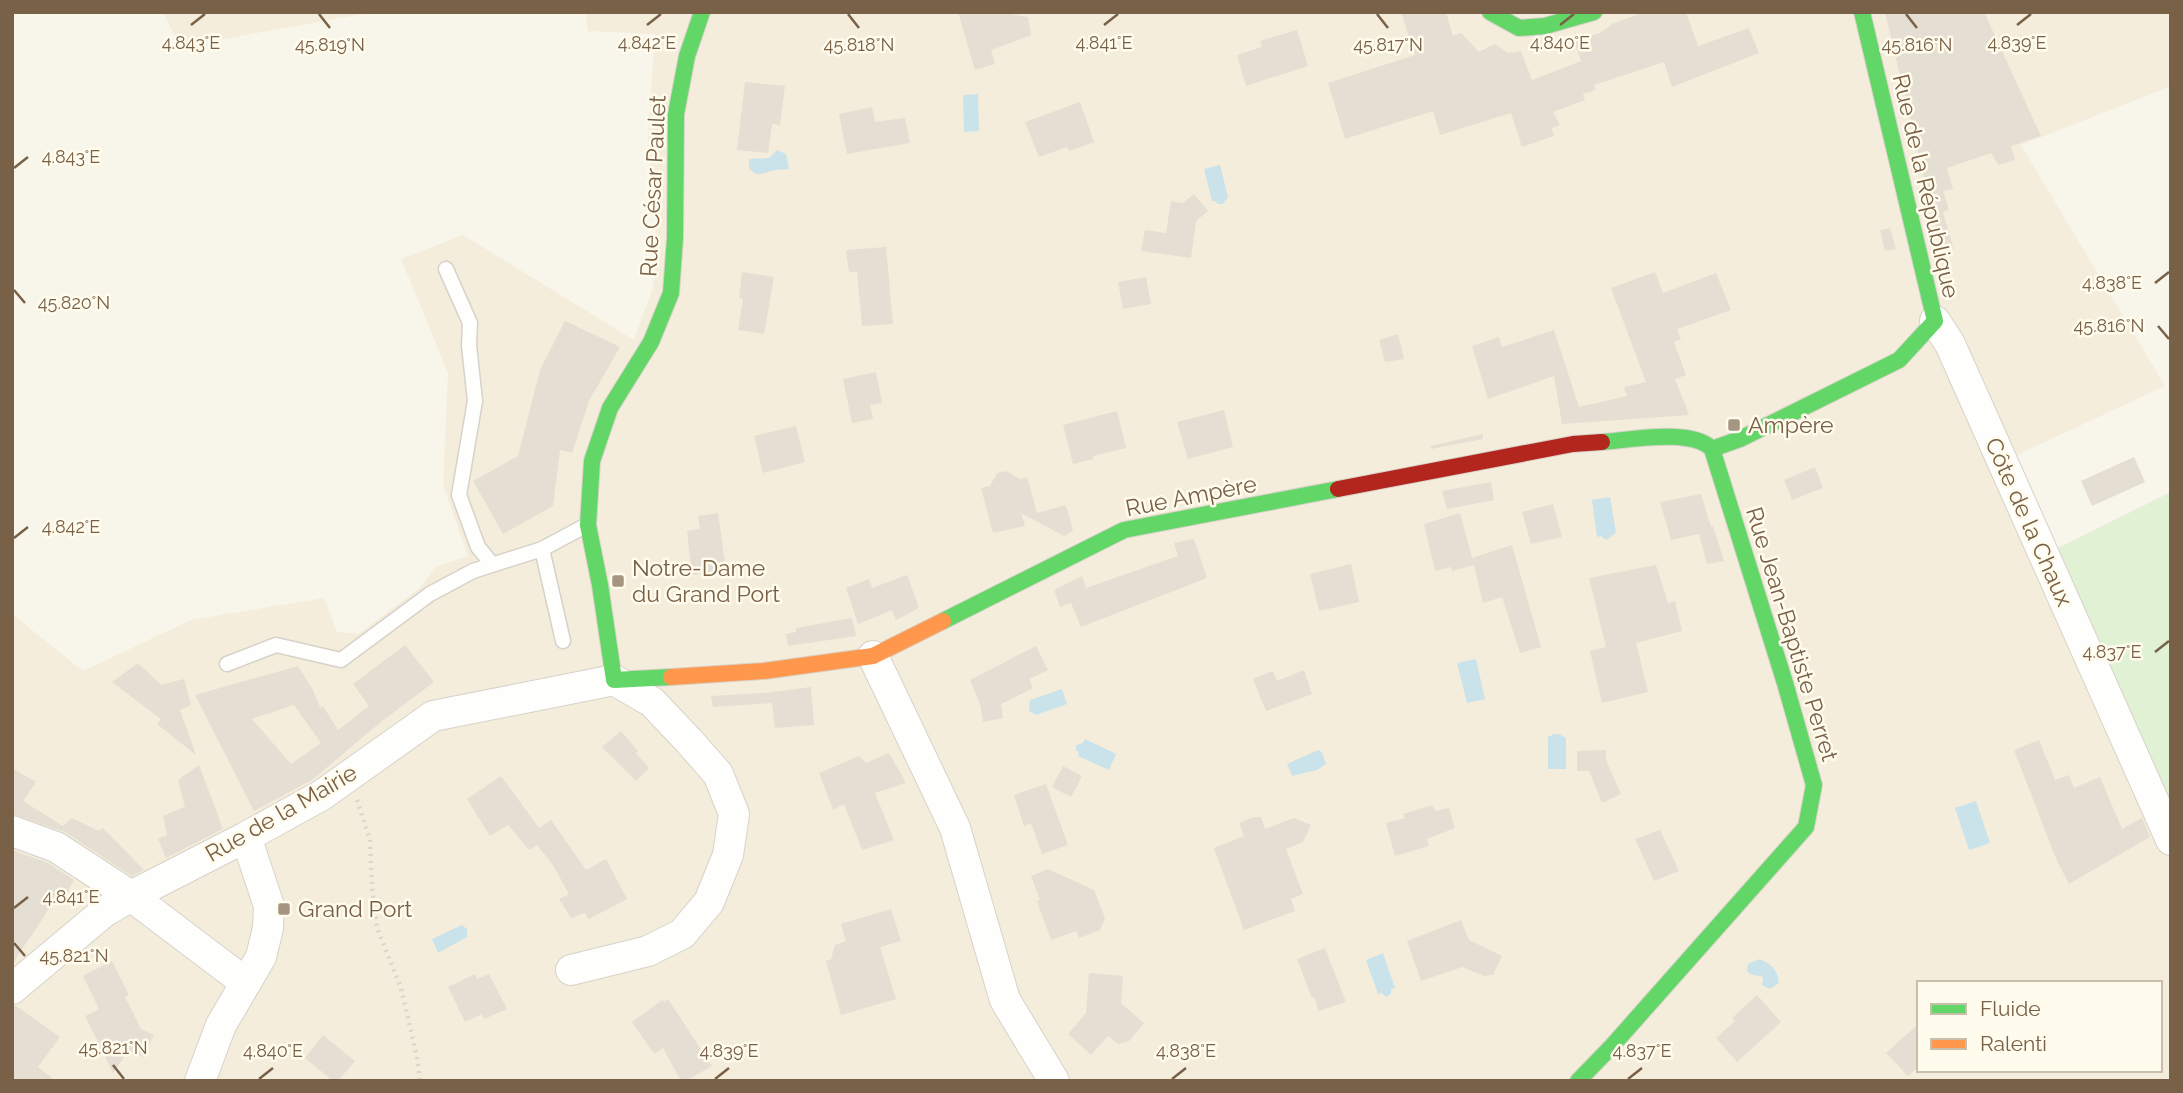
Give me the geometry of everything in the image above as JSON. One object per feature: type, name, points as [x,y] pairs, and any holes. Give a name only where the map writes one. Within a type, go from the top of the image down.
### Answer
[{"type":"street","name":"Rue César Paulet","points":[[614,680],[588,525],[592,461],[610,408],[651,342],[671,293],[675,238],[676,114],[687,56],[702,12]]},
{"type":"street","points":[[1490,12],[1520,27],[1545,26],[1594,12]]},
{"type":"street","name":"Rue de la République","points":[[1712,449],[1740,439],[1899,360],[1935,321],[1862,12]]},
{"type":"street","name":"Côte de la Chaux","points":[[1935,321],[1951,344],[2171,840]]},
{"type":"street","name":"Rue Ampère","points":[[614,680],[764,671],[873,656],[1124,530],[1573,444],[1688,437],[1705,442],[1712,449]]},
{"type":"street","name":"Rue Jean-Baptiste Perret","points":[[1578,1081],[1806,827],[1814,785],[1712,449]]},
{"type":"street","points":[[873,656],[955,828],[1005,1000],[1054,1081]]},
{"type":"street","points":[[571,970],[648,951],[682,934],[709,902],[727,855],[734,814],[718,774],[696,749],[652,702],[614,680]]},
{"type":"street","name":"Rue de la Mairie","points":[[12,989],[104,912],[131,895],[322,795],[433,716],[614,680]]},
{"type":"street","points":[[12,831],[56,847],[131,895],[246,983]]},
{"type":"street","points":[[200,1081],[221,1025],[261,957],[268,928],[268,906],[246,837]]},
{"type":"lane","points":[[446,269],[470,323],[469,345],[475,401],[459,495],[478,547],[492,564]]},
{"type":"lane","points":[[227,664],[276,645],[341,660],[430,594],[473,571],[542,549],[588,525]]},
{"type":"lane","points":[[542,549],[563,641]]},
{"type":"path","points":[[350,775],[370,840],[377,928],[401,988],[420,1081]]},
{"type":"shaded area","points":[[163,12],[362,12],[362,14],[180,47]]},
{"type":"shaded area","points":[[586,12],[2171,12],[2171,86],[2021,145],[2165,386],[2006,460],[2171,803],[2171,1081],[12,1081],[12,614],[83,671],[191,620],[324,598],[337,632],[358,634],[420,588],[435,567],[468,556],[443,485],[448,373],[401,259],[463,235],[634,340],[653,287],[657,247],[648,138],[655,34],[588,31]]},
{"type":"green space","points":[[2171,492],[2171,803],[2050,552]]},
{"type":"water","points":[[978,94],[979,131],[964,132],[963,95]]},
{"type":"water","points":[[777,150],[786,154],[789,169],[759,174],[749,168],[749,159],[769,158]]},
{"type":"water","points":[[1220,165],[1228,197],[1223,204],[1212,201],[1204,169]]},
{"type":"water","points":[[1610,497],[1616,533],[1606,540],[1601,536],[1597,537],[1592,500]]},
{"type":"water","points":[[1476,659],[1485,699],[1467,703],[1457,663]]},
{"type":"water","points":[[1062,689],[1067,704],[1036,715],[1029,711],[1030,700]]},
{"type":"water","points":[[1554,734],[1566,738],[1566,769],[1548,769],[1548,737]]},
{"type":"water","points":[[1085,739],[1116,754],[1109,770],[1078,756],[1076,745],[1083,743]]},
{"type":"water","points":[[1318,750],[1322,752],[1326,764],[1317,770],[1292,776],[1287,764]]},
{"type":"water","points":[[1976,801],[1990,843],[1969,850],[1955,808]]},
{"type":"water","points":[[462,925],[467,929],[467,937],[438,953],[432,939]]},
{"type":"water","points":[[1383,953],[1395,988],[1391,989],[1391,994],[1386,997],[1382,993],[1378,994],[1366,960]]},
{"type":"water","points":[[1760,959],[1771,965],[1777,974],[1779,983],[1770,989],[1762,985],[1763,977],[1747,971],[1748,964]]},
{"type":"building","points":[[958,12],[999,12],[1028,17],[1031,35],[991,50],[995,64],[975,70]]},
{"type":"building","points":[[1401,12],[1446,12],[1453,36],[1461,33],[1479,52],[1495,44],[1508,53],[1521,51],[1532,80],[1581,61],[1574,41],[1600,33],[1612,24],[1645,12],[1686,12],[1698,46],[1749,28],[1759,53],[1672,87],[1664,62],[1594,85],[1596,90],[1583,94],[1585,100],[1553,112],[1560,125],[1551,128],[1554,136],[1522,147],[1511,113],[1440,135],[1433,111],[1345,139],[1328,83],[1415,55]]},
{"type":"building","points":[[1885,12],[1984,12],[2041,136],[2011,146],[2015,160],[1998,165],[1991,153],[1947,168],[1953,189],[1943,191],[1949,210],[1943,212],[1953,247],[1941,250]]},
{"type":"building","points":[[1297,30],[1308,66],[1246,86],[1237,55],[1262,47],[1260,41]]},
{"type":"building","points":[[745,82],[785,86],[780,125],[772,124],[768,153],[737,150]]},
{"type":"building","points":[[1080,102],[1094,142],[1069,151],[1067,147],[1039,157],[1025,122]]},
{"type":"building","points":[[872,107],[875,122],[905,118],[910,143],[847,154],[839,114]]},
{"type":"building","points":[[1194,194],[1208,211],[1196,221],[1191,258],[1141,251],[1145,230],[1166,233],[1171,201],[1183,203]]},
{"type":"building","points":[[1890,228],[1896,249],[1885,251],[1880,230]]},
{"type":"building","points":[[886,247],[893,324],[862,326],[857,272],[849,272],[846,250]]},
{"type":"building","points":[[742,272],[774,277],[764,334],[738,330],[743,299],[739,298]]},
{"type":"building","points":[[1655,272],[1663,293],[1716,273],[1731,310],[1677,329],[1681,339],[1674,342],[1686,375],[1675,379],[1689,415],[1562,424],[1554,376],[1488,399],[1472,346],[1499,337],[1502,347],[1554,330],[1579,407],[1627,396],[1624,387],[1646,382],[1611,288]]},
{"type":"building","points":[[1146,277],[1151,304],[1123,309],[1118,282]]},
{"type":"building","points":[[565,321],[620,347],[589,401],[572,453],[560,450],[553,506],[503,534],[473,481],[518,456],[540,370]]},
{"type":"building","points":[[1398,334],[1404,359],[1385,362],[1379,340]]},
{"type":"building","points":[[876,372],[882,403],[870,405],[873,419],[852,423],[843,379]]},
{"type":"building","points":[[1224,410],[1233,447],[1188,459],[1177,422]]},
{"type":"building","points":[[1117,411],[1126,448],[1073,464],[1063,425]]},
{"type":"building","points":[[796,426],[805,462],[763,473],[754,436]]},
{"type":"building","points":[[1483,434],[1483,439],[1431,449],[1430,446]]},
{"type":"building","points":[[2134,457],[2145,482],[2092,506],[2081,481]]},
{"type":"building","points":[[1815,467],[1823,488],[1792,500],[1784,480]]},
{"type":"building","points":[[1006,471],[1020,479],[1027,477],[1037,513],[1066,505],[1073,531],[1064,536],[1021,513],[1025,526],[993,533],[981,488],[990,486],[997,473]]},
{"type":"building","points":[[1491,482],[1494,500],[1447,509],[1442,491]]},
{"type":"building","points":[[1701,494],[1724,561],[1707,564],[1699,534],[1671,540],[1660,502]]},
{"type":"building","points":[[1553,504],[1562,537],[1531,544],[1522,512]]},
{"type":"building","points":[[718,513],[726,570],[692,575],[687,531],[700,529],[698,516]]},
{"type":"building","points":[[1460,513],[1474,565],[1452,571],[1451,567],[1435,571],[1424,524]]},
{"type":"building","points":[[1194,539],[1207,578],[1081,627],[1071,603],[1060,607],[1054,590],[1082,576],[1086,588],[1178,556],[1174,543]]},
{"type":"building","points":[[1512,545],[1541,647],[1520,653],[1502,597],[1483,603],[1472,558]]},
{"type":"building","points":[[1351,564],[1359,602],[1319,611],[1310,574]]},
{"type":"building","points":[[1656,565],[1668,603],[1675,601],[1682,631],[1636,643],[1648,692],[1602,703],[1590,651],[1606,647],[1589,578]]},
{"type":"building","points":[[907,575],[919,608],[896,620],[892,610],[858,624],[846,588],[869,579],[872,588]]},
{"type":"building","points":[[852,618],[856,636],[788,646],[786,634],[796,632],[796,628]]},
{"type":"building","points":[[405,645],[434,682],[312,780],[254,811],[195,695],[298,666],[313,690],[320,708],[323,706],[338,730],[369,706],[353,684]],"holes":[[[294,705],[321,743],[291,764],[252,719]]]},
{"type":"building","points":[[1036,646],[1048,670],[1029,679],[1033,688],[1001,704],[1003,718],[983,722],[980,704],[970,680]]},
{"type":"building","points":[[138,663],[161,685],[184,679],[191,705],[180,710],[196,755],[157,724],[161,719],[112,682]]},
{"type":"building","points":[[1304,670],[1312,694],[1266,711],[1253,679],[1273,671],[1277,681]]},
{"type":"building","points":[[811,687],[814,725],[775,728],[772,703],[713,707],[711,696],[765,693]]},
{"type":"building","points":[[621,731],[649,768],[636,781],[602,747]]},
{"type":"building","points":[[2039,740],[2055,780],[2069,775],[2074,788],[2100,777],[2122,829],[2142,818],[2150,837],[2069,884],[2057,861],[2014,750]]},
{"type":"building","points":[[1606,750],[1606,760],[1621,794],[1602,803],[1589,771],[1577,771],[1577,751]]},
{"type":"building","points":[[889,753],[906,783],[875,793],[894,840],[862,850],[844,804],[833,810],[819,773],[859,756],[866,763]]},
{"type":"building","points":[[199,765],[223,829],[166,858],[158,839],[167,835],[163,816],[185,807],[178,780]]},
{"type":"building","points":[[1063,766],[1082,776],[1071,797],[1052,787]]},
{"type":"building","points":[[12,768],[36,782],[23,801],[63,826],[72,818],[99,831],[103,828],[144,870],[132,876],[65,832],[12,814]]},
{"type":"building","points":[[501,776],[539,828],[551,820],[586,870],[606,859],[627,899],[589,919],[585,913],[571,918],[559,899],[569,894],[553,865],[537,845],[529,850],[508,825],[490,836],[467,799]]},
{"type":"building","points":[[1046,784],[1068,845],[1042,854],[1031,823],[1024,826],[1014,795]]},
{"type":"building","points":[[1433,805],[1435,811],[1449,808],[1455,828],[1427,839],[1429,846],[1395,856],[1386,823],[1405,818],[1403,814]]},
{"type":"building","points":[[1253,817],[1261,817],[1265,829],[1294,818],[1311,825],[1303,842],[1286,849],[1303,894],[1291,899],[1295,911],[1244,930],[1214,848],[1244,836],[1239,823]]},
{"type":"building","points":[[1660,830],[1679,871],[1654,881],[1635,839]]},
{"type":"building","points":[[12,850],[48,863],[74,880],[67,893],[59,888],[44,917],[12,964]]},
{"type":"building","points":[[1048,869],[1094,890],[1105,918],[1100,930],[1079,938],[1076,931],[1051,940],[1031,876]]},
{"type":"building","points":[[891,909],[901,941],[880,947],[896,999],[841,1015],[826,961],[831,959],[835,945],[846,941],[841,924]]},
{"type":"building","points":[[1461,920],[1469,940],[1502,956],[1493,975],[1484,976],[1462,967],[1421,981],[1407,941]]},
{"type":"building","points":[[1325,948],[1346,1002],[1319,1011],[1297,959]]},
{"type":"building","points":[[112,961],[129,995],[125,997],[141,1029],[154,1035],[143,1057],[129,1050],[113,1073],[85,1016],[99,1009],[83,976]]},
{"type":"building","points":[[1089,973],[1123,976],[1121,1003],[1144,1023],[1129,1041],[1118,1044],[1108,1036],[1091,1055],[1068,1034],[1086,1013]]},
{"type":"building","points":[[475,974],[477,979],[489,974],[507,1009],[484,1019],[482,1014],[465,1022],[448,987]]},
{"type":"building","points":[[1757,995],[1781,1022],[1737,1062],[1716,1038],[1735,1021],[1732,1018]]},
{"type":"building","points":[[668,999],[712,1066],[685,1081],[681,1081],[663,1048],[654,1054],[632,1022],[662,1000],[664,1002]]},
{"type":"building","points":[[12,1006],[16,1006],[60,1037],[38,1067],[56,1081],[12,1081]]},
{"type":"building","points":[[1917,1025],[1917,1068],[1908,1076],[1886,1053]]},
{"type":"building","points":[[323,1035],[355,1061],[338,1081],[333,1081],[305,1058]]},
{"type":"traffic: fast","points":[[671,677],[614,680],[588,525],[592,461],[610,408],[651,342],[671,293],[675,238],[676,114],[687,56],[702,12]]},
{"type":"traffic: fast","points":[[1490,12],[1519,28],[1545,26],[1594,12]]},
{"type":"traffic: fast","points":[[1712,449],[1740,439],[1899,360],[1935,321],[1862,12]]},
{"type":"traffic: fast","points":[[1602,442],[1676,437],[1690,439],[1712,449]]},
{"type":"traffic: fast","points":[[1578,1081],[1806,827],[1814,785],[1712,449]]},
{"type":"traffic: fast","points":[[943,621],[1124,530],[1338,489]]},
{"type":"traffic: slow","points":[[671,677],[764,671],[873,656],[943,621]]},
{"type":"traffic: jam","points":[[1338,489],[1573,444],[1602,442]]},
{"type":"place","name":"Ampère","points":[[1734,425]]},
{"type":"place","name":"Notre-Dame du Grand Port","points":[[618,581]]},
{"type":"place","name":"Grand Port","points":[[284,909]]}]
